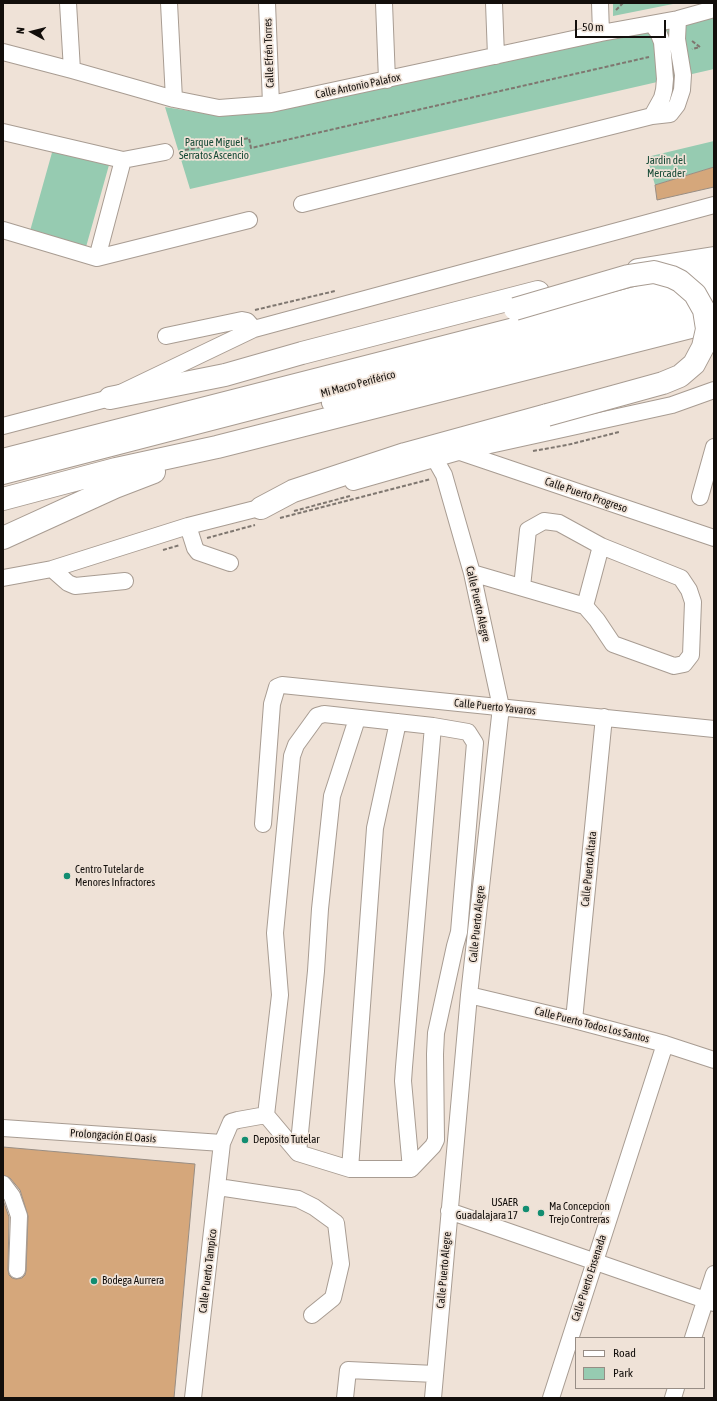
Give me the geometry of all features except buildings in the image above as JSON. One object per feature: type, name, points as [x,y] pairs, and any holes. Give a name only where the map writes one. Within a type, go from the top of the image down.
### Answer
[{"type":"highway","points":[[110,398],[225,375],[302,353],[609,275],[657,266],[714,258]]},
{"type":"highway","points":[[225,375],[292,370],[515,309],[628,276],[654,272],[672,276],[684,284],[695,294],[704,310],[707,329],[703,347],[694,364],[680,376],[663,384],[404,454],[293,491],[265,517]]},
{"type":"highway","points":[[3,460],[714,278]]},
{"type":"highway","points":[[3,499],[116,469],[217,447],[714,321]]},
{"type":"highway","points":[[233,402],[292,370]]},
{"type":"highway","points":[[3,538],[114,487],[217,447]]},
{"type":"street","points":[[68,3],[72,70]]},
{"type":"street","points":[[169,3],[174,99]]},
{"type":"street","name":"Calle Efrén Torres","points":[[267,3],[271,104]]},
{"type":"street","points":[[384,3],[387,80]]},
{"type":"street","points":[[494,3],[496,56]]},
{"type":"street","points":[[600,3],[601,33]]},
{"type":"street","points":[[714,3],[714,9]]},
{"type":"street","name":"Calle Antonio Palafox","points":[[3,52],[174,99],[219,108],[271,104],[601,33],[652,24],[678,24],[714,9]]},
{"type":"street","points":[[652,24],[658,32],[662,42],[665,79],[662,98],[652,116]]},
{"type":"street","points":[[302,204],[652,116],[670,114],[681,98],[683,75],[677,39],[678,24]]},
{"type":"street","points":[[3,132],[123,160],[165,152]]},
{"type":"street","points":[[98,258],[123,160]]},
{"type":"street","points":[[3,426],[110,398],[254,329],[714,205]]},
{"type":"street","points":[[3,230],[98,258],[249,220]]},
{"type":"street","points":[[104,232],[112,244],[126,250]]},
{"type":"street","name":"Mi Macro Periférico","points":[[3,476],[714,292]]},
{"type":"street","name":"Mi Macro Periférico","points":[[3,486],[714,305]]},
{"type":"street","points":[[166,336],[242,320],[247,321],[254,329]]},
{"type":"street","points":[[3,578],[52,568],[188,526],[265,517],[435,458],[672,405],[714,390]]},
{"type":"street","points":[[700,497],[714,447]]},
{"type":"street","name":"Calle Puerto Progreso","points":[[458,452],[714,538]]},
{"type":"street","name":"Calle Puerto Alegre","points":[[435,458],[444,476],[472,573],[501,707],[469,995],[435,1374],[437,1397]]},
{"type":"street","points":[[472,573],[584,606],[597,620],[613,644],[674,666],[684,664],[691,655],[693,602],[689,590],[681,578],[601,546],[559,523],[544,521],[528,530],[522,587]]},
{"type":"street","points":[[188,526],[198,552],[230,563]]},
{"type":"street","points":[[584,606],[601,546]]},
{"type":"street","points":[[52,568],[68,583],[75,586],[125,582]]},
{"type":"street","name":"Calle Puerto Yavaros","points":[[263,824],[272,704],[277,687],[282,685],[714,729]]},
{"type":"street","points":[[324,714],[357,719],[433,726],[468,732],[475,743],[459,932],[436,1034],[436,1140],[433,1146],[411,1169],[350,1169],[298,1153],[266,1115],[280,995],[275,933],[292,756],[296,745],[317,716],[324,714]]},
{"type":"street","name":"Calle Puerto Altata","points":[[574,1020],[604,717]]},
{"type":"street","points":[[298,1153],[316,971],[320,909],[332,796],[357,719]]},
{"type":"street","points":[[350,1169],[375,828],[398,722]]},
{"type":"street","points":[[411,1169],[403,1081],[433,726]]},
{"type":"street","name":"Calle Puerto Todos Los Santos","points":[[469,995],[574,1020],[664,1044],[714,1060]]},
{"type":"street","name":"Calle Puerto Ensenada","points":[[551,1398],[664,1044]]},
{"type":"street","name":"Calle Puerto Tampico","points":[[193,1398],[222,1143],[231,1122],[266,1115]]},
{"type":"street","name":"Prolongación El Oasis","points":[[3,1128],[222,1143]]},
{"type":"street","points":[[3,1184],[12,1196],[19,1216],[17,1270]]},
{"type":"street","points":[[218,1187],[298,1199],[314,1207],[336,1223],[341,1264],[333,1298],[312,1315]]},
{"type":"street","points":[[450,1211],[710,1302]]},
{"type":"street","points":[[693,1337],[710,1302],[714,1274]]},
{"type":"street","points":[[345,1398],[348,1370],[435,1374]]},
{"type":"path","points":[[616,10],[623,3]]},
{"type":"path","points":[[678,24],[700,47],[679,51]]},
{"type":"path","points":[[185,150],[249,138],[251,148],[663,54]]},
{"type":"path","points":[[529,452],[567,445],[620,432]]},
{"type":"path","points":[[157,552],[193,542],[265,517],[444,476]]},
{"type":"green space","points":[[613,3],[678,3],[613,16]]},
{"type":"green space","name":"Parque Miguel Serratos Ascencio","points":[[714,18],[714,69],[190,189],[165,107],[220,116]]},
{"type":"green space","name":"Jardin del Mercader","points":[[714,141],[714,167],[655,185],[647,157]]},
{"type":"green space","points":[[53,149],[109,165],[86,247],[30,231]]},
{"type":"place","name":"Centro Tutelar de Menores Infractores","points":[[67,876]]},
{"type":"place","name":"Deposito Tutelar","points":[[245,1140]]},
{"type":"place","name":"USAER Guadalajara 17","points":[[526,1209]]},
{"type":"place","name":"Ma Concepcion Trejo Contreras","points":[[541,1213]]},
{"type":"place","name":"Bodega Aurrera","points":[[94,1281]]}]
